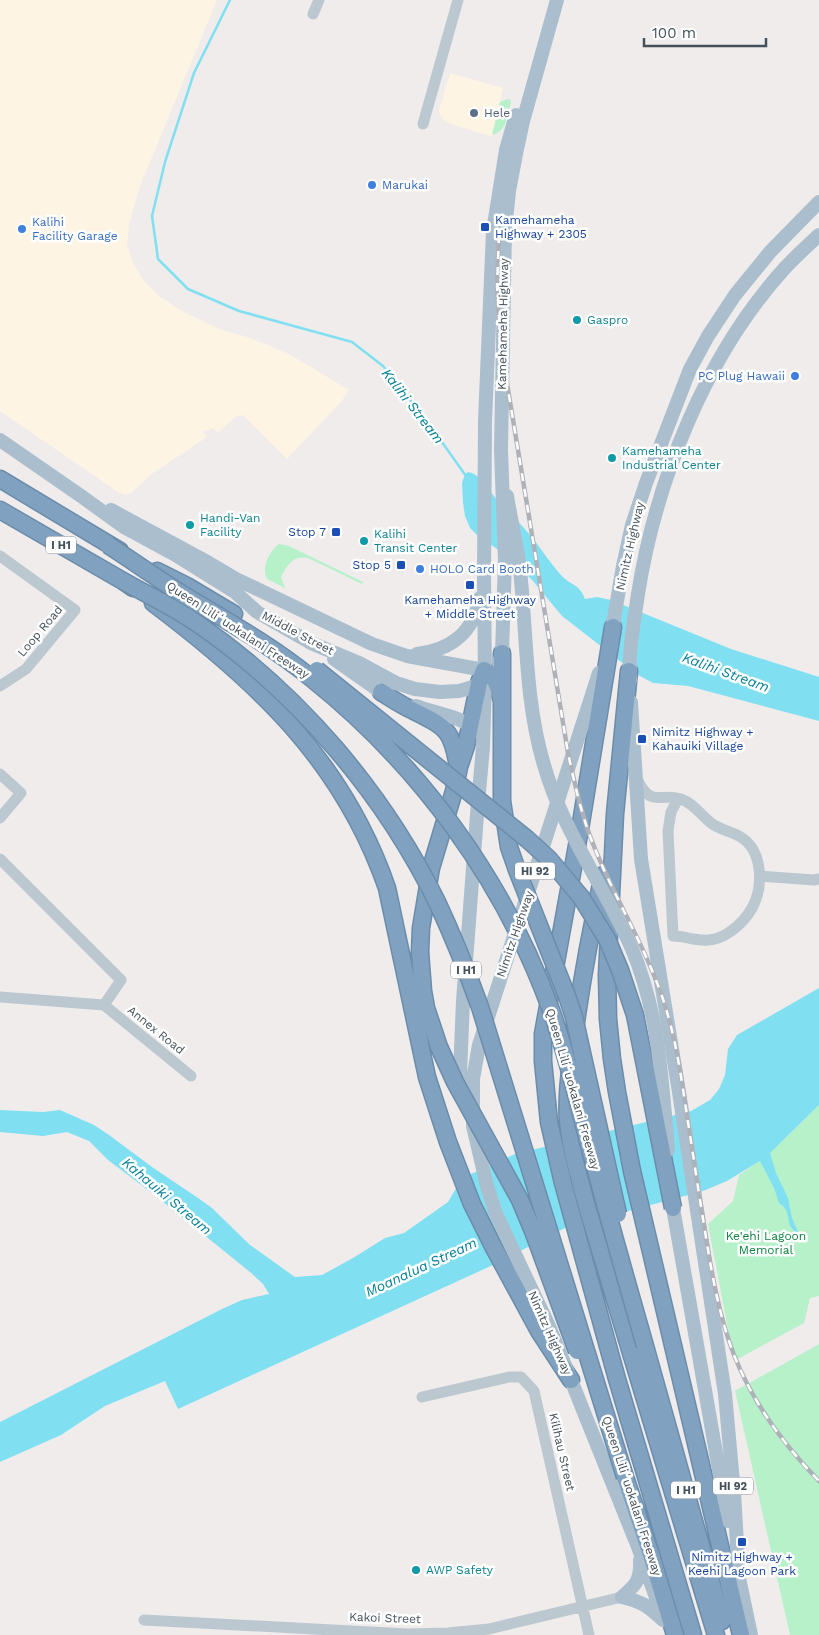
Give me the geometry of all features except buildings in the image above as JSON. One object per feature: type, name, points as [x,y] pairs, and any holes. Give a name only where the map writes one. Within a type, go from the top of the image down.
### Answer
[{"type":"highway","name":"Queen Liliʻuokalani Freeway","points":[[0,479],[246,633],[310,677],[349,710],[403,765],[454,828],[497,893],[526,951],[551,1011],[726,1635]]},
{"type":"highway","name":"Queen Liliʻuokalani Freeway","points":[[0,510],[168,605],[218,638],[258,671],[303,712],[328,740],[375,799],[422,874],[450,932],[480,1007],[675,1635]]},
{"type":"highway","points":[[108,545],[187,586],[234,614],[338,685],[527,839],[565,877],[581,897],[607,939],[628,993],[635,1015],[673,1208]]},
{"type":"highway","points":[[123,581],[203,641],[231,665],[278,711],[319,758],[352,808],[378,862],[387,888],[427,1077],[472,1204],[539,1331],[571,1380]]},
{"type":"highway","points":[[613,627],[604,665],[580,829],[542,1034],[543,1061],[549,1122],[563,1184],[617,1379],[693,1635]]},
{"type":"highway","points":[[502,653],[502,801],[509,848],[574,1017],[645,1346]]},
{"type":"highway","points":[[629,671],[615,814],[606,975],[608,1019],[617,1092],[632,1171],[741,1635]]},
{"type":"highway","points":[[501,698],[498,686],[485,676],[431,868],[421,928],[420,952],[423,991],[438,1048],[520,1200],[533,1231],[568,1329],[625,1477]]},
{"type":"highway","points":[[381,692],[410,710],[436,721],[442,726],[452,740],[456,751],[458,768]]},
{"type":"highway","points":[[615,814],[590,936],[580,996],[567,1093],[568,1122],[576,1165],[588,1210],[716,1635]]},
{"type":"main road","name":"Kamehameha Highway","points":[[484,578],[486,386],[493,231],[506,150],[548,0]]},
{"type":"main road","name":"Kamehameha Highway","points":[[504,498],[501,450],[504,256],[509,191],[523,121],[557,0]]},
{"type":"main road","name":"Nimitz Highway","points":[[613,627],[632,525],[646,483],[690,369],[708,336],[735,295],[770,252],[819,202]]},
{"type":"main road","name":"Nimitz Highway","points":[[751,1635],[739,1578],[725,1394],[641,859],[629,671],[634,623],[651,530],[664,484],[690,416],[724,350],[760,298],[784,269],[819,235]]},
{"type":"main road","points":[[784,269],[819,246]]},
{"type":"main road","name":"Middle Street","points":[[0,440],[124,527],[174,554],[235,592],[257,612],[311,643],[359,663],[396,683],[415,689],[440,692],[459,691],[467,689],[485,676]]},
{"type":"main road","name":"Middle Street","points":[[82,496],[131,519],[236,579],[372,644],[407,656],[485,676]]},
{"type":"main road","points":[[485,676],[495,670],[502,653],[505,561],[504,498]]},
{"type":"main road","points":[[504,498],[520,568],[530,694],[537,740],[544,766],[560,811],[632,949],[652,1008],[657,1041],[673,1208],[716,1460],[739,1578]]},
{"type":"main road","points":[[407,656],[434,652],[444,648],[461,636],[478,605],[484,578]]},
{"type":"main road","points":[[484,578],[485,676],[483,747],[475,835],[460,1074],[469,1147],[475,1169],[496,1214]]},
{"type":"main road","points":[[311,643],[381,692],[471,725],[480,737],[483,747]]},
{"type":"main road","name":"Nimitz Highway","points":[[604,665],[482,1036],[473,1080],[473,1126],[496,1214],[548,1324],[571,1380],[638,1547],[668,1635]]},
{"type":"main road","points":[[622,1598],[637,1584],[641,1571],[638,1547]]},
{"type":"main road","points":[[622,1598],[641,1602],[664,1620]]},
{"type":"street","points":[[313,14],[319,0]]},
{"type":"street","points":[[423,124],[458,0]]},
{"type":"street","name":"Loop Road","points":[[0,556],[75,610],[26,669],[0,686]]},
{"type":"street","points":[[0,774],[21,793],[0,818]]},
{"type":"street","points":[[637,779],[649,797],[678,799],[690,804],[717,827],[746,841],[756,856],[760,876],[755,901],[751,910],[730,931],[712,940],[673,936],[668,831],[671,812],[678,799]]},
{"type":"street","points":[[640,820],[642,810],[648,804],[658,799]]},
{"type":"street","points":[[0,859],[121,980],[104,1005],[0,997]]},
{"type":"street","points":[[760,876],[819,879]]},
{"type":"street","name":"Annex Road","points":[[104,1005],[191,1076]]},
{"type":"street","name":"Kilihau Street","points":[[422,1397],[509,1377],[521,1377],[534,1391],[589,1635]]},
{"type":"street","name":"Kakoi Street","points":[[144,1620],[448,1634],[489,1628],[622,1598]]},
{"type":"shaded area","points":[[0,0],[217,0],[140,186],[129,224],[127,245],[134,265],[144,281],[159,296],[182,311],[219,329],[247,337],[289,354],[349,390],[341,402],[287,459],[243,415],[235,417],[218,433],[213,428],[203,432],[207,437],[153,473],[131,493],[125,495],[0,411]]},
{"type":"shaded area","points":[[450,73],[503,88],[493,137],[451,124],[440,115],[439,111]]},
{"type":"green space","points":[[508,99],[511,102],[506,122],[501,130],[492,135],[500,102]]},
{"type":"green space","points":[[279,544],[289,546],[363,582],[362,584],[303,557],[291,562],[283,573],[281,577],[285,588],[267,579],[265,575],[267,560]]},
{"type":"green space","name":"Ke'ehi Lagoon Memorial","points":[[819,1105],[819,1296],[810,1298],[804,1323],[734,1361],[708,1224],[733,1201],[739,1175],[771,1151]]},
{"type":"green space","points":[[819,1344],[819,1635],[790,1635],[735,1391]]},
{"type":"water","points":[[468,472],[481,479],[498,501],[530,535],[557,570],[565,579],[580,590],[585,599],[597,597],[611,600],[731,649],[819,677],[819,721],[688,686],[653,683],[638,675],[562,616],[524,572],[470,528],[465,516],[462,483],[465,474]]},
{"type":"water","points":[[819,988],[819,1105],[770,1153],[776,1173],[788,1198],[792,1218],[802,1241],[790,1226],[787,1212],[779,1203],[774,1188],[760,1161],[727,1181],[703,1191],[565,1228],[493,1265],[178,1409],[165,1381],[105,1406],[61,1435],[0,1462],[0,1422],[222,1309],[242,1300],[269,1294],[263,1284],[250,1272],[108,1160],[89,1141],[67,1132],[43,1136],[0,1132],[0,1110],[43,1112],[60,1110],[94,1125],[212,1208],[250,1245],[295,1277],[322,1275],[385,1238],[404,1233],[448,1202],[462,1178],[515,1154],[691,1111],[710,1100],[719,1089],[725,1075],[728,1049],[737,1035]]},
{"type":"waterway","name":"Kalihi Stream","points":[[230,0],[194,73],[165,162],[152,216],[158,259],[188,289],[239,311],[352,342],[383,366],[427,421],[466,476]]},
{"type":"railway","points":[[499,235],[497,286],[501,347],[568,753],[578,795],[586,826],[599,858],[641,945],[667,1012],[679,1064],[712,1274],[728,1339],[750,1390],[770,1422],[819,1481]]},
{"type":"place","name":"Hele","points":[[474,113]]},
{"type":"place","name":"Marukai","points":[[372,185]]},
{"type":"place","name":"Kamehameha Highway + 2305","points":[[485,227]]},
{"type":"place","name":"Kalihi Facility Garage","points":[[22,229]]},
{"type":"place","name":"Gaspro","points":[[577,320]]},
{"type":"place","name":"PC Plug Hawaii","points":[[795,376]]},
{"type":"place","name":"Kamehameha Industrial Center","points":[[612,458]]},
{"type":"place","name":"Handi-Van Facility","points":[[190,525]]},
{"type":"place","name":"Stop 7","points":[[336,532]]},
{"type":"place","name":"Kalihi Transit Center","points":[[364,541]]},
{"type":"place","name":"Stop 5","points":[[401,565]]},
{"type":"place","name":"HOLO Card Booth","points":[[420,569]]},
{"type":"place","name":"Kamehameha Highway + Middle Street","points":[[470,585]]},
{"type":"place","name":"Nimitz Highway + Kahauiki Village","points":[[642,739]]},
{"type":"place","name":"Nimitz Highway + Keehi Lagoon Park","points":[[742,1542]]},
{"type":"place","name":"AWP Safety","points":[[416,1570]]},
{"type":"water label","name":"Kahauiki Stream","points":[[167,1196]]},
{"type":"water label","name":"Moanalua Stream","points":[[421,1267]]}]
